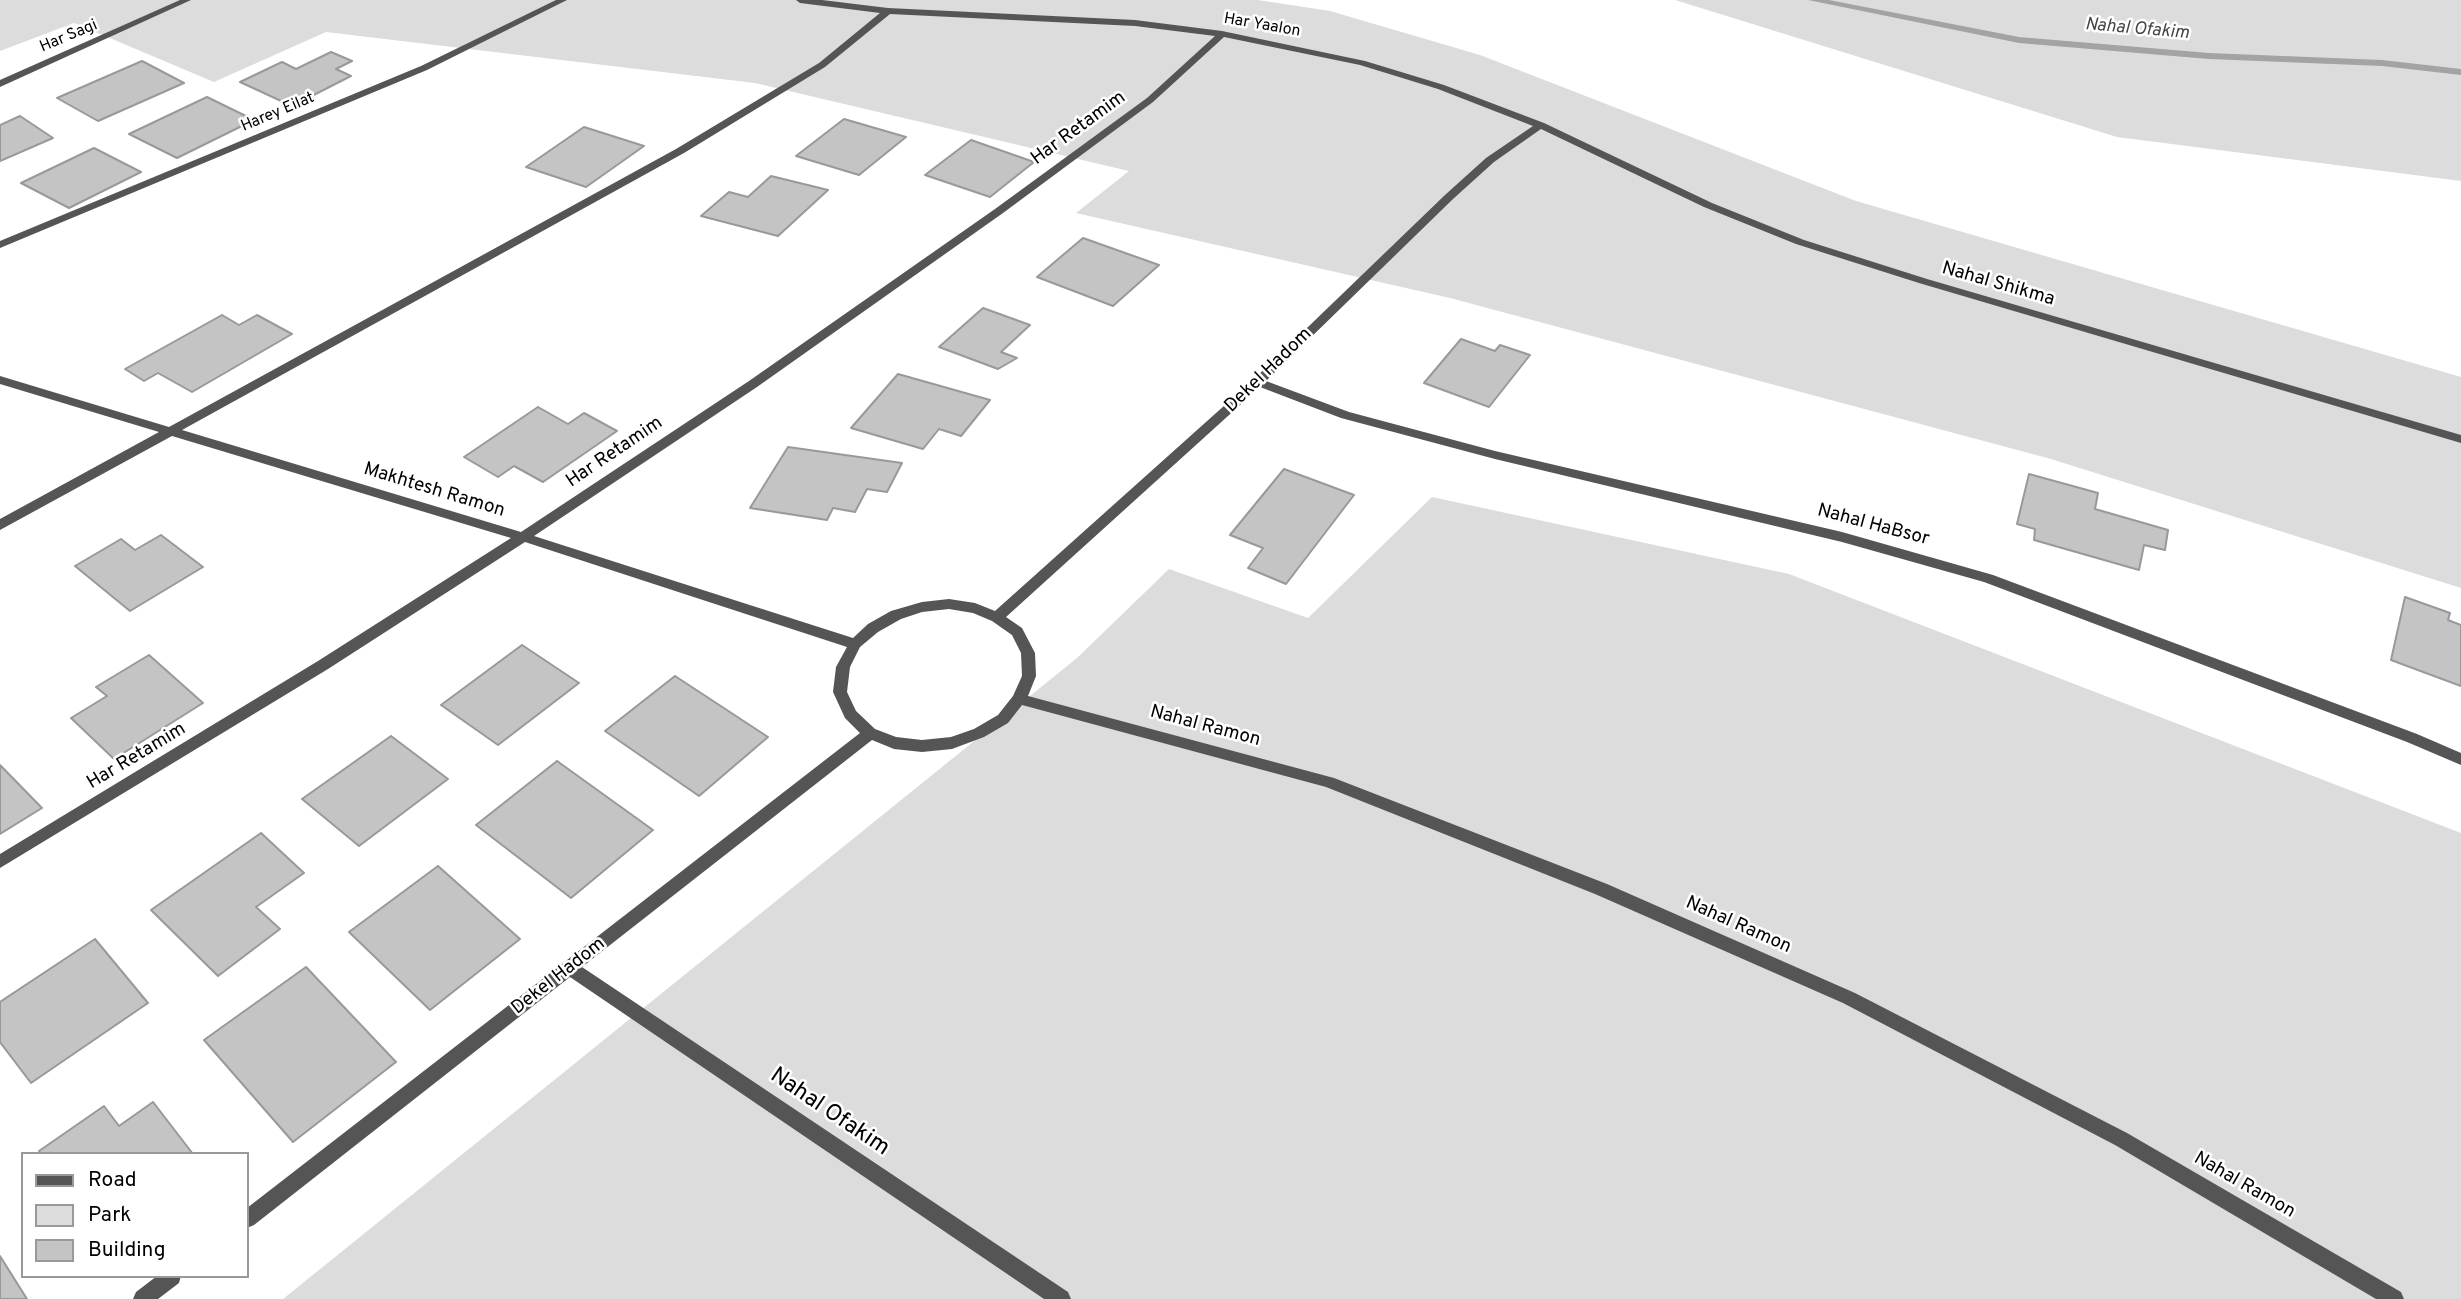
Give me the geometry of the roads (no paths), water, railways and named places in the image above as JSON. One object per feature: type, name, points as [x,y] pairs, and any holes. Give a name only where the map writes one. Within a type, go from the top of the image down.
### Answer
[{"type":"street","name":"Har Sagi","points":[[0,84],[187,0]]},
{"type":"street","name":"Harey Eilat","points":[[0,245],[424,68],[563,0]]},
{"type":"street","name":"Har Yaalon","points":[[800,0],[888,11],[1110,21],[1222,34],[1362,64],[1441,88],[1540,125]]},
{"type":"street","points":[[0,525],[691,145],[822,65],[888,11]]},
{"type":"street","name":"Har Retamim","points":[[0,862],[311,673],[523,537],[753,384],[999,211],[1150,100],[1222,34]]},
{"type":"street","name":"Dekel Hadom","points":[[997,617],[1258,382],[1449,197],[1490,160],[1540,125]]},
{"type":"street","name":"Nahal Shikma","points":[[1540,125],[1708,205],[1800,242],[1923,281],[2461,439]]},
{"type":"street","name":"Makhtesh Ramon","points":[[0,380],[523,537],[855,644]]},
{"type":"street","name":"Nahal HaBsor","points":[[1258,382],[1345,415],[1495,455],[1842,537],[1988,578],[2400,733],[2461,760]]},
{"type":"street","points":[[949,604],[975,608],[997,617],[1017,632],[1028,653],[1029,676],[1019,699],[1003,719],[979,733],[952,743],[913,745],[894,743],[870,733],[850,714],[840,692],[843,667],[855,644],[873,628],[896,615],[922,607],[949,604]]},
{"type":"street","name":"Nahal Ramon","points":[[1019,699],[1329,782],[1601,889],[1849,998],[2121,1139],[2394,1299]]},
{"type":"street","name":"Dekel Hadom","points":[[248,1218],[870,733]]},
{"type":"street","name":"Nahal Ofakim","points":[[570,968],[1060,1299]]},
{"type":"street","points":[[143,1299],[169,1278]]},
{"type":"waterway","name":"Nahal Ofakim","points":[[1813,0],[2019,40],[2209,56],[2382,63],[2461,72]]}]
